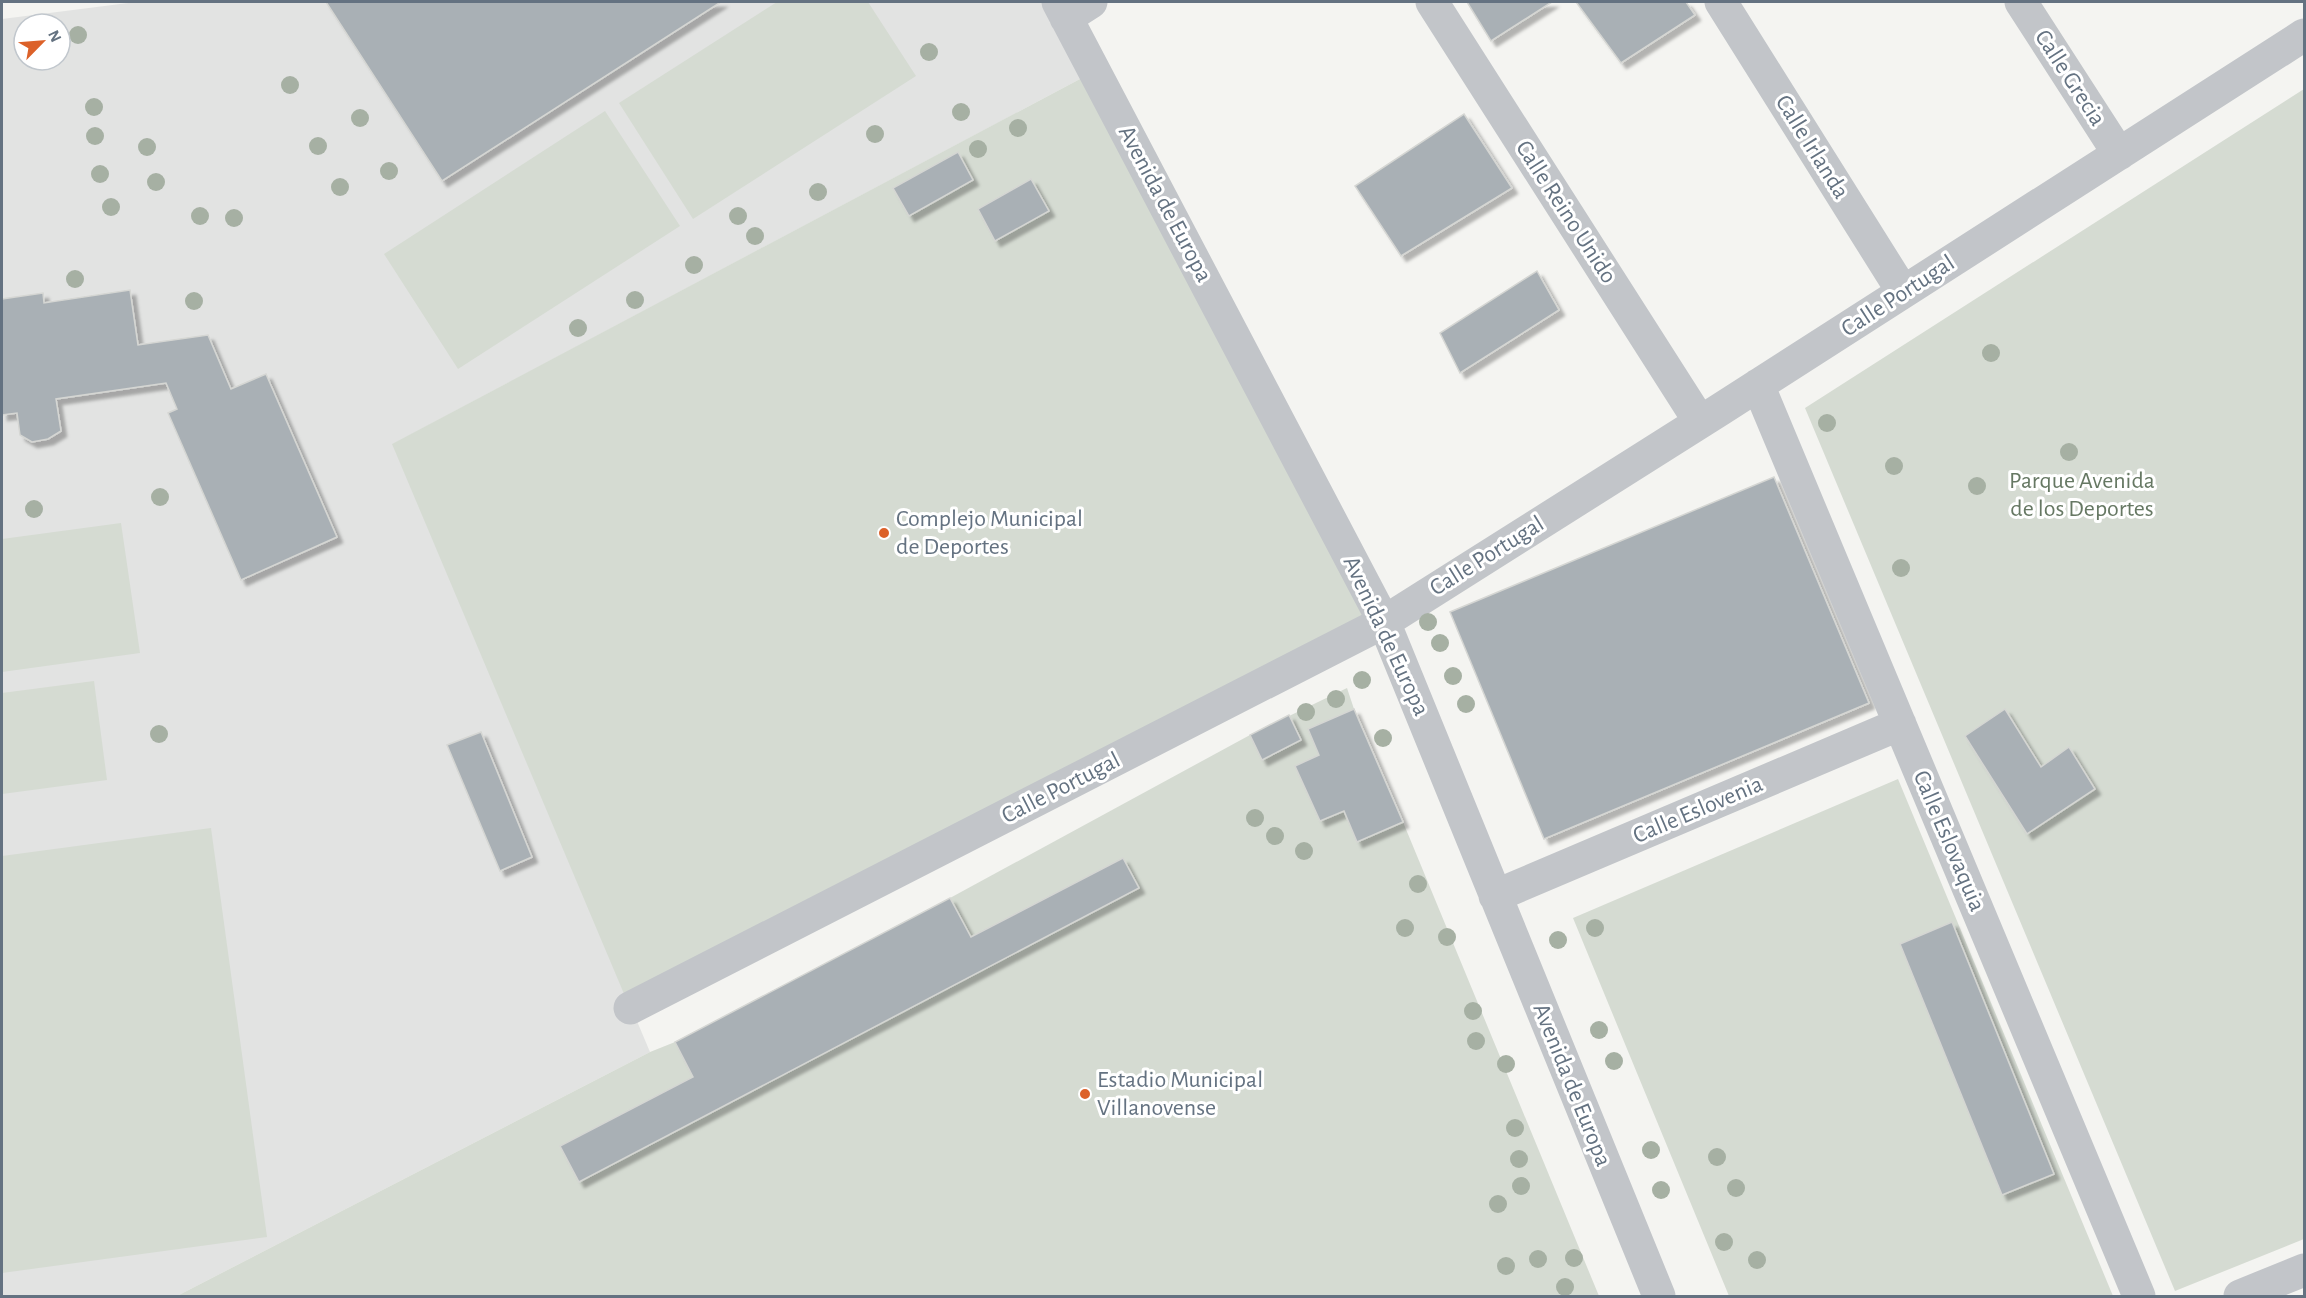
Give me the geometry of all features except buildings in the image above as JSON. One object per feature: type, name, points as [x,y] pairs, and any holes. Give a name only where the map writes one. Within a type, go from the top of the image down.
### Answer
[{"type":"street","name":"Calle Reino Unido","points":[[1432,2],[1700,422]]},
{"type":"street","name":"Calle Irlanda","points":[[1721,2],[1903,292]]},
{"type":"street","name":"Calle Grecia","points":[[2021,2],[2119,154]]},
{"type":"street","name":"Avenida de Europa","points":[[1072,7],[1384,622],[1659,1296]]},
{"type":"street","name":"Calle Portugal","points":[[630,1008],[1384,622],[2304,35]]},
{"type":"street","name":"Calle Eslovaquia","points":[[1758,385],[2139,1296]]},
{"type":"street","name":"Calle Eslovenia","points":[[1495,896],[1900,724]]},
{"type":"street","points":[[2240,1296],[2304,1270]]},
{"type":"shaded area","points":[[136,2],[1058,2],[1095,71],[393,444],[650,1052],[177,1296],[2,1296],[2,19],[12,18],[12,72],[72,72],[72,12],[57,12]]},
{"type":"green space","points":[[777,2],[868,2],[916,76],[693,219],[619,103]]},
{"type":"green space","name":"Complejo Municipal de Deportes","points":[[1095,71],[1384,622],[630,1008],[392,444]]},
{"type":"green space","name":"Parque Avenida de los Deportes","points":[[2304,89],[2304,1239],[2175,1291],[1805,408]]},
{"type":"green space","points":[[605,111],[680,226],[458,369],[384,254]]},
{"type":"green space","points":[[121,523],[140,653],[2,672],[2,539]]},
{"type":"green space","points":[[94,681],[107,780],[2,794],[2,693]]},
{"type":"green space","points":[[1347,688],[1599,1296],[177,1296],[650,1052],[675,1042],[950,898],[1250,735]]},
{"type":"green space","points":[[1898,779],[2113,1296],[1729,1296],[1573,918]]},
{"type":"green space","points":[[211,828],[267,1237],[2,1273],[2,856]]},
{"type":"place","name":"Complejo Municipal de Deportes","points":[[884,533]]},
{"type":"place","name":"Estadio Municipal Villanovense","points":[[1085,1094]]}]
